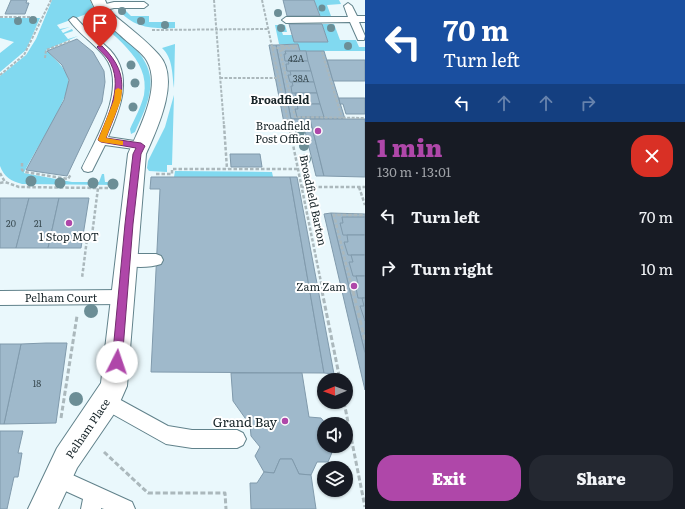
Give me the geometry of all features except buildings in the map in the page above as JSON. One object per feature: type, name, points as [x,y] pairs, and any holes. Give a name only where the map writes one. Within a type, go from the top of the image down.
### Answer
[{"type":"street","name":"Pelham Place","points":[[44,509],[57,477],[67,458],[106,401],[114,386],[125,260],[137,154],[157,106],[161,77],[144,37],[108,17],[99,4]]},
{"type":"lane","points":[[99,4],[144,5]]},
{"type":"lane","points":[[348,6],[361,38]]},
{"type":"lane","points":[[286,20],[365,19]]},
{"type":"lane","points":[[73,20],[110,58],[116,70],[119,84],[117,100],[88,168]]},
{"type":"lane","points":[[101,140],[141,146]]},
{"type":"lane","points":[[125,260],[156,260]]},
{"type":"lane","name":"Pelham Court","points":[[0,298],[122,297]]},
{"type":"lane","points":[[106,401],[166,435],[192,439],[237,439]]},
{"type":"lane","points":[[57,477],[92,501],[125,509]]},
{"type":"path","points":[[0,75],[24,55],[29,48],[51,0]]},
{"type":"path","points":[[214,0],[227,169]]},
{"type":"path","name":"Broadfield Barton","points":[[262,0],[302,187],[339,373]]},
{"type":"path","points":[[0,17],[32,17]]},
{"type":"path","points":[[144,37],[217,29],[268,29]]},
{"type":"path","points":[[45,58],[46,50],[85,34]]},
{"type":"path","points":[[272,48],[277,48],[283,48],[296,48],[296,46],[282,46],[283,51],[280,51],[295,118],[365,118]]},
{"type":"path","points":[[322,52],[342,118]]},
{"type":"path","points":[[220,78],[279,78]]},
{"type":"path","points":[[22,163],[22,170],[25,172],[68,179],[74,169],[88,168]]},
{"type":"path","points":[[154,174],[172,174],[172,169],[298,169]]},
{"type":"path","points":[[0,183],[6,182]]},
{"type":"path","points":[[302,187],[365,187]]},
{"type":"path","points":[[359,187],[365,205]]},
{"type":"path","points":[[365,215],[334,215],[365,341]]},
{"type":"path","points":[[345,409],[365,506]]},
{"type":"shaded area","points":[[52,0],[90,0],[96,12],[102,19],[135,48],[142,57],[149,71],[149,97],[135,132],[131,134],[130,129],[140,108],[144,95],[145,82],[135,59],[118,39],[89,13],[57,25],[60,29],[70,27],[61,30],[63,33],[72,29],[73,31],[64,34],[68,39],[78,36],[46,50],[59,63],[67,74],[68,87],[51,125],[24,173],[72,182],[99,182],[102,174],[104,174],[105,182],[117,182],[117,185],[22,184],[8,178],[0,166],[0,76],[26,55],[36,39]]},
{"type":"shaded area","points":[[314,0],[339,0],[341,4],[327,5],[331,16],[320,16]]},
{"type":"shaded area","points":[[122,7],[131,16],[149,16],[149,22],[175,22],[175,28],[158,28],[137,24],[118,9]]},
{"type":"shaded area","points":[[0,18],[40,18],[26,50],[0,72],[0,53],[14,42],[0,38]]},
{"type":"shaded area","points":[[322,24],[334,24],[340,40],[356,40],[359,47],[365,47],[365,51],[300,51],[298,44],[279,44],[275,25],[285,25],[287,32],[282,32],[283,35],[292,35],[328,42]]},
{"type":"shaded area","points":[[175,44],[174,88],[170,61],[166,52],[162,48]]},
{"type":"shaded area","points":[[174,95],[172,165],[167,165],[167,172],[149,171],[147,168],[148,161],[165,127]]},
{"type":"shaded area","points":[[175,171],[272,172],[273,177],[174,177]]},
{"type":"slow traffic","points":[[118,90],[117,100],[101,140],[121,143]]},
{"type":"place","name":"Broadfield Post Office","points":[[318,131]]},
{"type":"place","name":"1 Stop MOT","points":[[69,223]]},
{"type":"place","name":"Zam Zam","points":[[354,286]]},
{"type":"place","name":"Grand Bay","points":[[285,421]]},
{"type":"district","name":"Broadfield","points":[[280,99]]},
{"type":"route","points":[[100,47],[110,58],[116,70],[119,84],[117,100],[101,140],[141,146],[137,154],[129,224],[117,362]]}]
